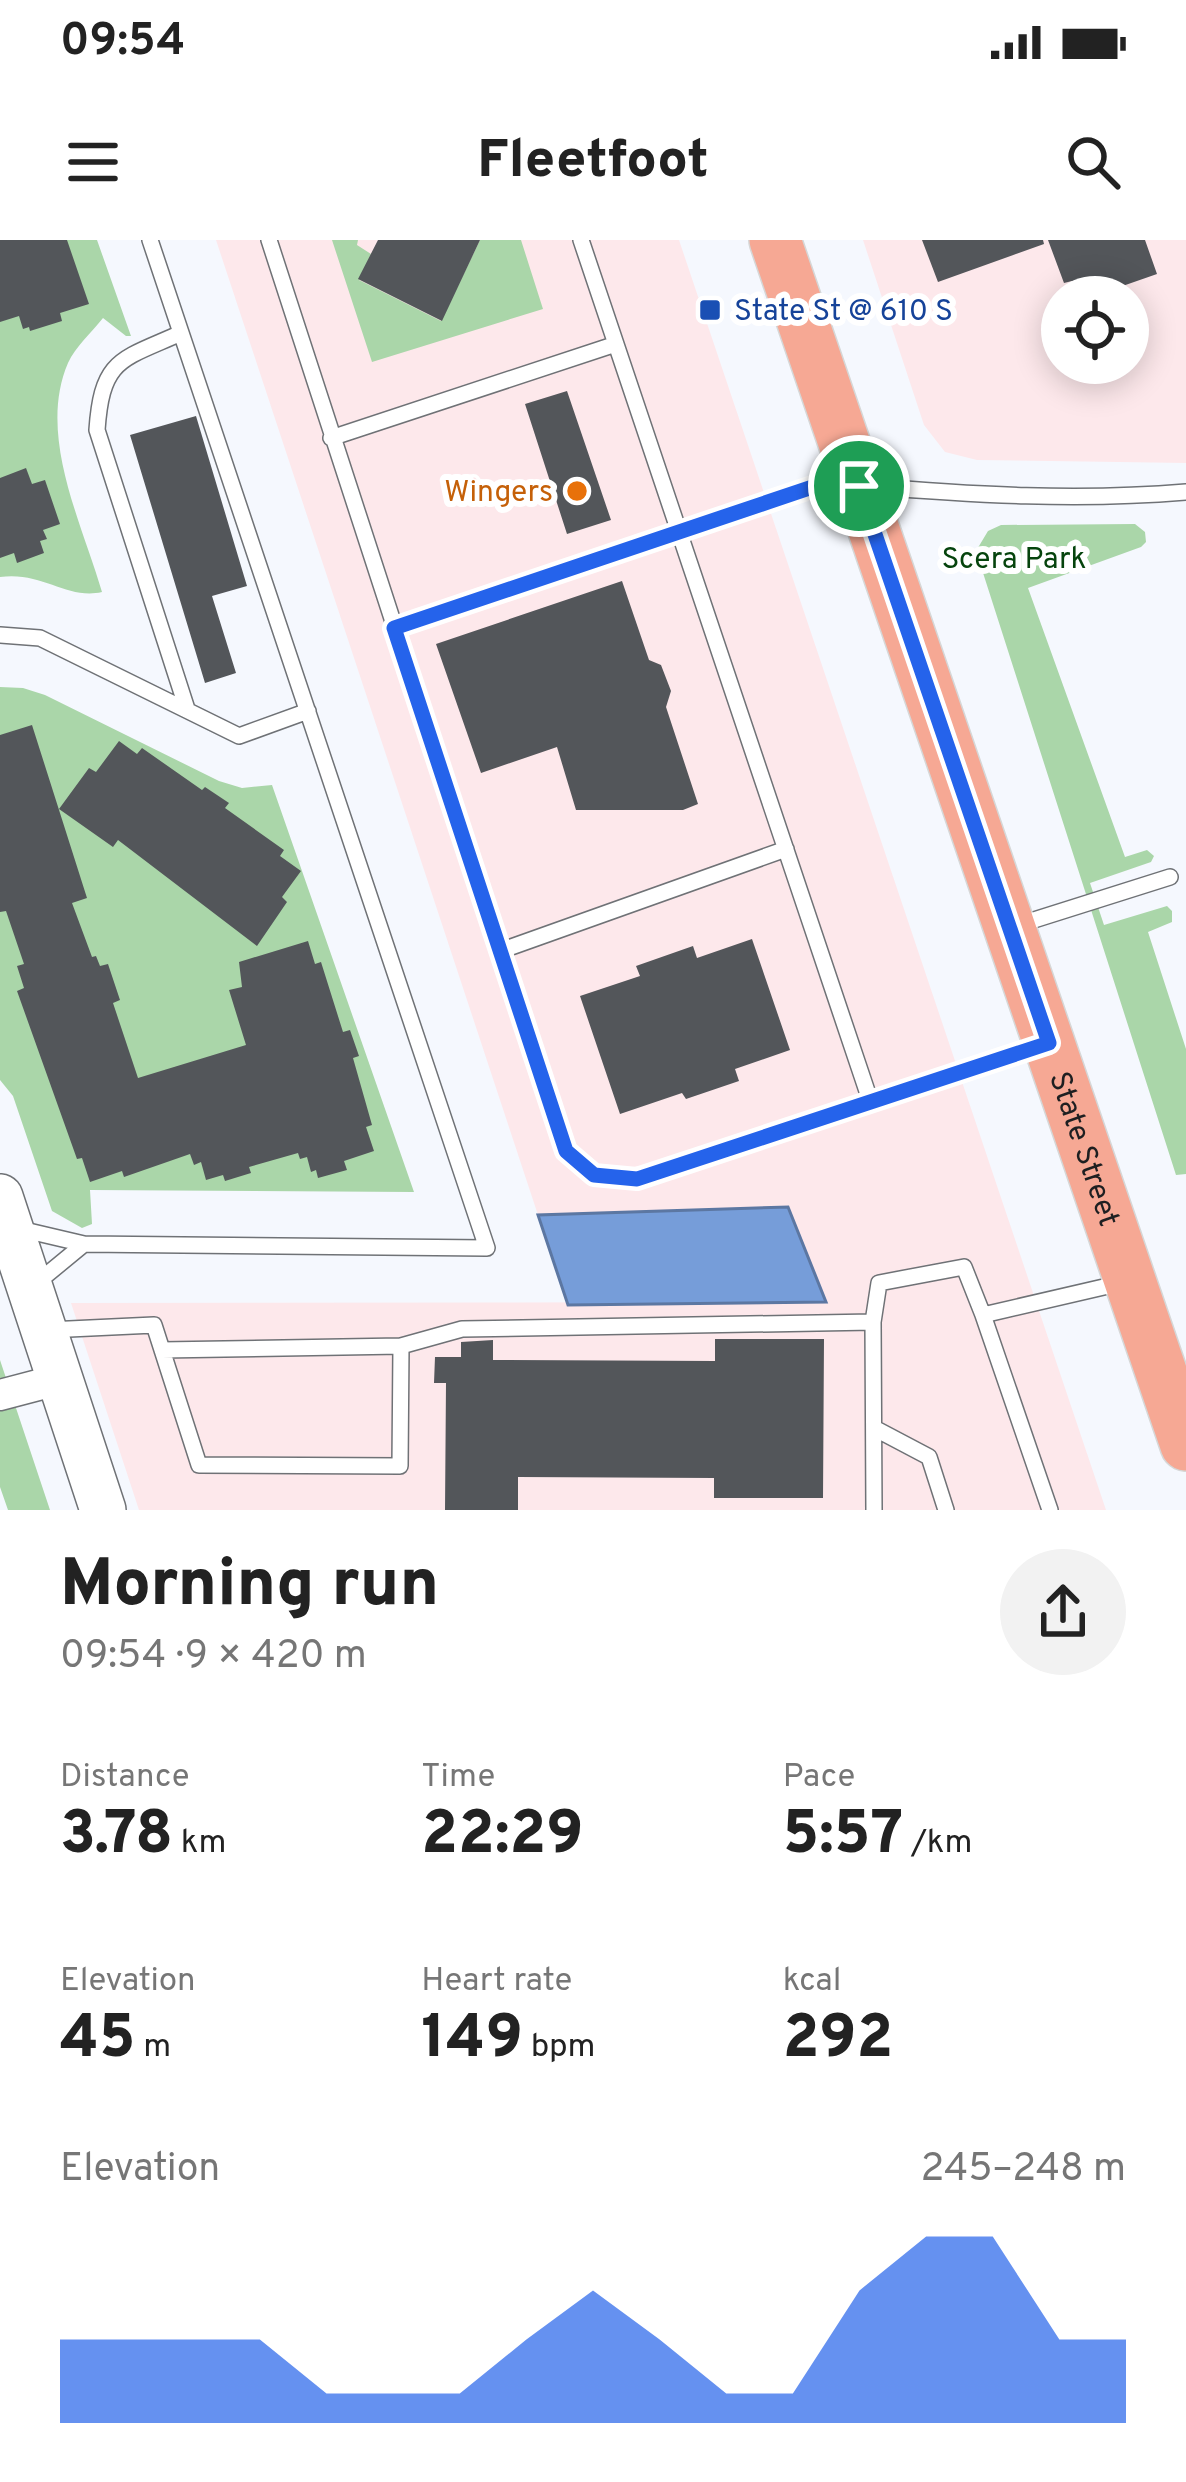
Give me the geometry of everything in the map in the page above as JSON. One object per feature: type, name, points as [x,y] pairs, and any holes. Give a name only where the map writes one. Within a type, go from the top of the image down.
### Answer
[{"type":"main road","name":"State Street","points":[[775,240],[1186,1445]]},
{"type":"street","points":[[5,1212],[103,1510]]},
{"type":"street","points":[[0,1395],[61,1379]]},
{"type":"lane","points":[[5,1212],[84,1244],[487,1248],[150,240]]},
{"type":"lane","points":[[269,240],[566,1151],[594,1175],[637,1179],[1049,1043]]},
{"type":"lane","points":[[581,240],[870,1100]]},
{"type":"lane","points":[[182,333],[116,365],[103,383],[98,430],[187,709]]},
{"type":"lane","points":[[331,438],[616,344]]},
{"type":"lane","points":[[394,628],[680,532],[857,479],[974,495],[1108,498],[1186,491]]},
{"type":"lane","points":[[0,635],[40,638],[239,736],[308,711]]},
{"type":"lane","points":[[500,952],[786,849]]},
{"type":"lane","points":[[1009,927],[1170,877]]},
{"type":"lane","points":[[84,1244],[38,1309],[154,1325],[199,1465],[400,1466],[401,1346]]},
{"type":"lane","points":[[874,1510],[873,1322],[879,1283],[964,1267],[1050,1510]]},
{"type":"lane","points":[[983,1315],[1130,1281]]},
{"type":"lane","points":[[162,1349],[401,1346],[462,1329],[873,1322]]},
{"type":"lane","points":[[874,1428],[929,1457],[946,1510]]},
{"type":"shaded area","points":[[216,240],[679,240],[1106,1510],[139,1510],[71,1303],[826,1302],[788,1207],[538,1215]]},
{"type":"shaded area","points":[[863,240],[1186,240],[1186,463],[977,460],[945,452],[924,425]]},
{"type":"green space","points":[[0,240],[97,240],[131,336],[103,318],[71,357],[60,391],[57,419],[66,479],[102,592],[77,592],[29,578],[0,577]]},
{"type":"green space","points":[[332,240],[358,240],[357,245],[371,254],[359,280],[441,321],[480,240],[521,240],[543,309],[372,362]]},
{"type":"green space","name":"Scera Park","points":[[1135,524],[1145,532],[1141,547],[1028,588],[1125,857],[1147,850],[1154,856],[1151,862],[1090,883],[1104,925],[1167,906],[1172,911],[1172,922],[1148,932],[1186,1049],[1186,1174],[1176,1175],[976,551],[988,531],[1001,525]]},
{"type":"green space","points":[[0,687],[45,695],[219,781],[242,788],[272,785],[414,1192],[90,1190],[92,1224],[82,1228],[52,1211],[13,1096],[0,1080]]},
{"type":"green space","points":[[0,1360],[50,1510],[8,1510],[0,1487]]},
{"type":"water","points":[[788,1207],[826,1302],[568,1305],[538,1215]]},
{"type":"building","points":[[0,240],[67,240],[89,304],[60,313],[62,321],[30,331],[23,329],[19,316],[0,322]]},
{"type":"building","points":[[378,240],[480,240],[442,321],[358,279]]},
{"type":"building","points":[[922,240],[1043,240],[1044,244],[938,282]]},
{"type":"building","points":[[1048,240],[1145,240],[1157,274],[1149,277],[1061,276]]},
{"type":"building","name":"Wingers","points":[[567,391],[611,520],[567,534],[525,404]]},
{"type":"building","points":[[196,416],[247,586],[212,596],[236,673],[205,683],[130,435]]},
{"type":"building","points":[[26,468],[32,484],[45,480],[60,524],[43,530],[47,539],[40,541],[44,553],[17,563],[14,553],[0,558],[0,478]]},
{"type":"building","points":[[622,581],[649,660],[661,665],[671,691],[666,707],[698,804],[683,810],[576,810],[557,747],[481,773],[436,644]]},
{"type":"building","points":[[32,725],[87,898],[72,903],[92,957],[96,956],[100,966],[108,964],[120,1000],[113,1003],[138,1078],[246,1045],[229,990],[242,987],[239,962],[308,941],[315,964],[321,962],[343,1032],[350,1030],[359,1056],[353,1058],[372,1125],[366,1127],[374,1151],[344,1161],[347,1170],[318,1178],[307,1157],[300,1159],[298,1153],[249,1167],[251,1173],[225,1181],[223,1175],[206,1180],[201,1162],[194,1165],[190,1154],[124,1177],[122,1171],[90,1182],[82,1158],[77,1159],[17,991],[24,988],[17,966],[24,964],[6,911],[0,912],[0,735]]},
{"type":"building","points":[[119,741],[137,754],[142,748],[229,803],[225,808],[284,850],[280,856],[301,871],[282,897],[287,902],[257,946],[118,840],[113,847],[59,809],[89,768],[96,772]]},
{"type":"building","points":[[752,939],[790,1050],[735,1069],[739,1081],[686,1099],[682,1093],[620,1114],[580,996],[640,976],[636,966],[693,946],[697,958]]},
{"type":"building","points":[[715,1339],[824,1339],[823,1498],[714,1498],[714,1478],[518,1477],[518,1510],[445,1510],[446,1383],[434,1383],[435,1357],[461,1357],[461,1342],[493,1340],[493,1360],[715,1361]]},
{"type":"place","name":"State St @ 610 S","points":[[710,310]]},
{"type":"place","name":"Wingers","points":[[577,491]]},
{"type":"route","points":[[854,473],[859,486],[1049,1043],[637,1179],[594,1175],[566,1151],[394,628],[854,473]]}]
